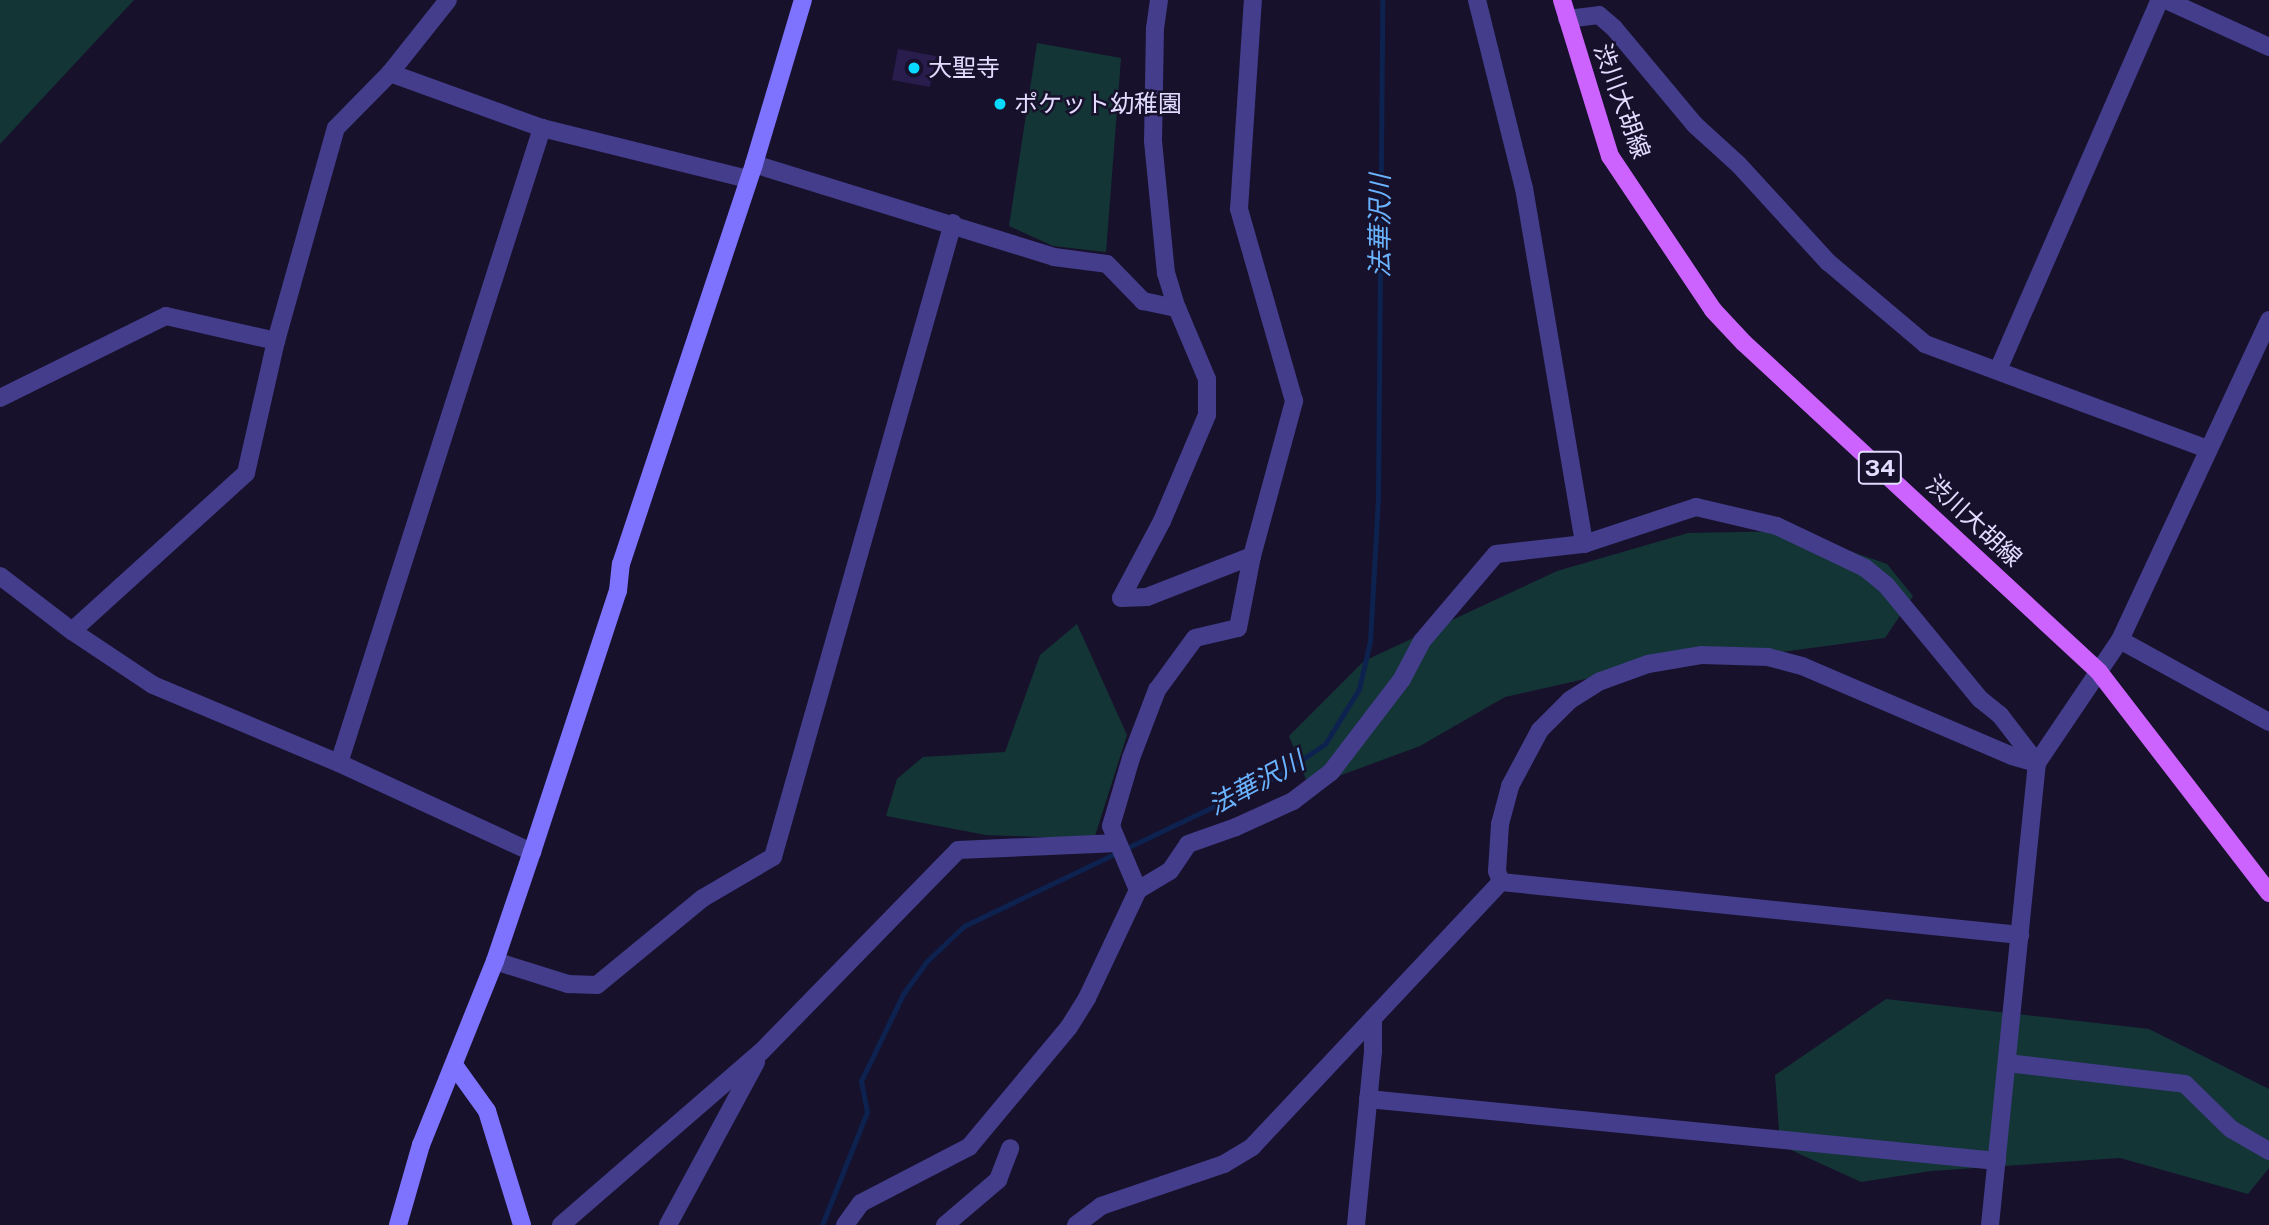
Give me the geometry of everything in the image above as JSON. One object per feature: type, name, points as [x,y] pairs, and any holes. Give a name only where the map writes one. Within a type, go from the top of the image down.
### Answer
[{"type":"main road","name":"渋川大胡線","points":[[1562,0],[1610,156],[1713,310],[1744,343],[2099,672],[2269,892]]},
{"type":"street","points":[[72,631],[246,473],[276,341],[336,128],[390,73],[448,0]]},
{"type":"street","points":[[398,1225],[421,1144],[495,961],[532,852],[618,591],[621,564],[751,171],[803,0]]},
{"type":"street","points":[[1159,0],[1155,28],[1153,141],[1166,273],[1177,308],[1207,379],[1207,415],[1162,521],[1121,598],[1147,597],[1252,555]]},
{"type":"street","points":[[1138,890],[1111,826],[1135,745],[1157,690],[1195,638],[1238,628],[1252,555],[1294,401],[1239,209],[1253,0]]},
{"type":"street","points":[[1477,0],[1524,188],[1584,544]]},
{"type":"street","points":[[1998,370],[2160,0]]},
{"type":"street","points":[[2166,0],[2269,47]]},
{"type":"street","points":[[1567,19],[1599,15],[1614,27],[1695,125],[1740,165],[1828,262],[1925,344],[2208,449]]},
{"type":"street","points":[[390,73],[542,128],[751,171],[953,223],[1054,257],[1107,264],[1143,301],[1177,308]]},
{"type":"street","points":[[339,763],[542,128]]},
{"type":"street","points":[[495,961],[568,984],[597,985],[703,898],[773,857],[953,223]]},
{"type":"street","points":[[0,398],[166,317],[276,341]]},
{"type":"street","points":[[1990,1225],[2037,763],[2120,640],[2269,320]]},
{"type":"street","points":[[845,1225],[860,1203],[969,1147],[1069,1027],[1087,998],[1138,890],[1170,871],[1188,844],[1236,827],[1293,801],[1331,772],[1402,679],[1422,641],[1471,579],[1496,554],[1584,544],[1696,507],[1777,526],[1864,568],[1886,584],[1980,699],[2000,715],[2037,763]]},
{"type":"street","points":[[0,576],[72,631],[153,685],[339,763],[532,852]]},
{"type":"street","points":[[2120,640],[2269,722]]},
{"type":"street","points":[[1501,882],[1497,871],[1500,824],[1510,786],[1540,730],[1570,700],[1601,681],[1648,664],[1702,655],[1768,657],[1791,663],[2037,763]]},
{"type":"street","points":[[561,1225],[761,1052],[958,850],[1118,843]]},
{"type":"street","points":[[1501,882],[2020,935]]},
{"type":"street","points":[[1076,1225],[1101,1206],[1224,1164],[1252,1147],[1501,882]]},
{"type":"street","points":[[1356,1225],[1373,1018]]},
{"type":"street","points":[[668,1225],[761,1052]]},
{"type":"street","points":[[2007,1063],[2185,1084],[2231,1129],[2269,1151]]},
{"type":"street","points":[[454,1065],[487,1111],[522,1225]]},
{"type":"street","points":[[1368,1099],[1997,1161]]},
{"type":"street","points":[[945,1225],[998,1180],[1010,1148]]},
{"type":"green space","points":[[0,0],[134,0],[0,144]]},
{"type":"green space","points":[[1037,43],[1121,58],[1106,252],[1053,246],[1009,226]]},
{"type":"green space","points":[[1793,531],[1887,564],[1913,596],[1885,638],[1585,679],[1505,697],[1420,746],[1309,787],[1289,736],[1364,661],[1557,571],[1688,533]]},
{"type":"green space","points":[[1077,624],[1127,735],[1094,839],[986,835],[886,816],[897,779],[923,757],[1005,752],[1040,655]]},
{"type":"green space","points":[[1886,999],[2149,1029],[2269,1089],[2269,1168],[2248,1194],[2120,1158],[1931,1171],[1861,1182],[1780,1145],[1775,1075]]},
{"type":"building","name":"大聖寺","points":[[898,49],[936,56],[930,87],[892,80]]},
{"type":"waterway","name":"法華沢川","points":[[822,1225],[867,1112],[861,1081],[903,994],[926,962],[964,926],[1279,775],[1325,744],[1359,689],[1370,641],[1378,499],[1382,0]]},
{"type":"place","name":"大聖寺","points":[[914,68]]},
{"type":"place","name":"ポケット幼稚園","points":[[1000,104]]}]
